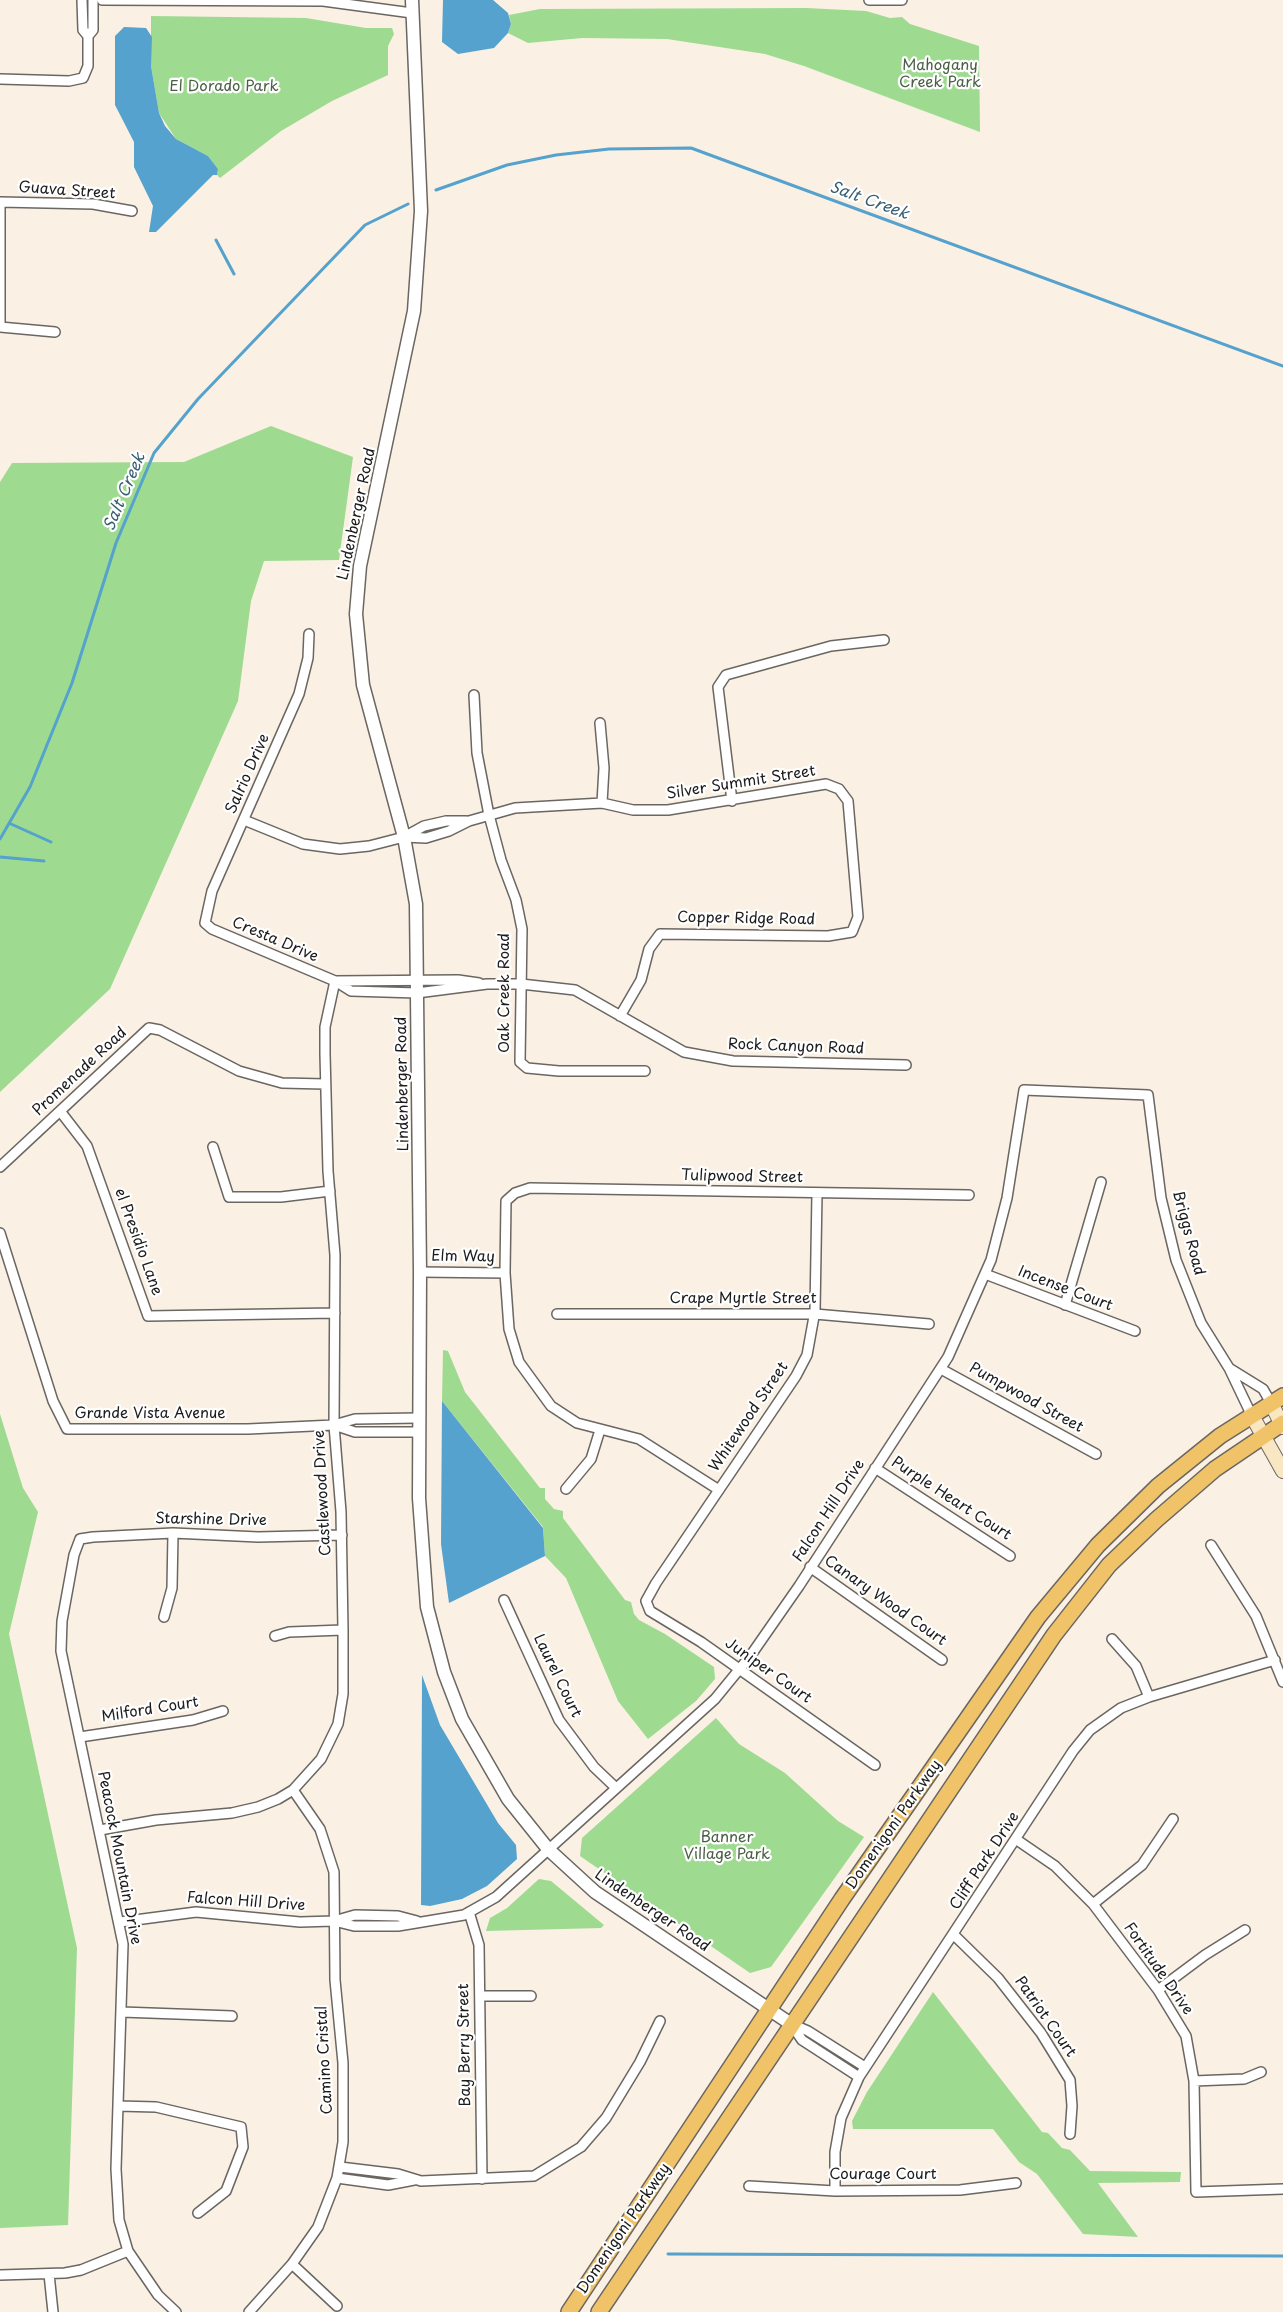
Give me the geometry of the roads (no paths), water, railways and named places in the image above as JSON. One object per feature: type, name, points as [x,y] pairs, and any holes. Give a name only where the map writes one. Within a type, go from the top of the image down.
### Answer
[{"type":"main road","name":"Domenigoni Parkway","points":[[570,2312],[769,2008],[1017,1646],[1062,1586],[1098,1545],[1139,1504],[1193,1456],[1251,1414],[1277,1400]]},
{"type":"main road","name":"Briggs Road","points":[[1277,1400],[1282,1425]]},
{"type":"main road","name":"Briggs Road","points":[[1251,1414],[1283,1471]]},
{"type":"main road","name":"Domenigoni Parkway","points":[[599,2312],[1054,1635],[1109,1565],[1156,1520],[1215,1469],[1263,1435],[1282,1425]]},
{"type":"street","points":[[0,79],[69,81],[83,78],[88,66],[88,36],[83,30],[82,0]]},
{"type":"street","points":[[88,36],[93,30],[93,0]]},
{"type":"street","points":[[102,0],[323,1],[411,6]]},
{"type":"street","points":[[869,0],[902,0]]},
{"type":"street","name":"Lindenberger Road","points":[[411,6],[421,211],[414,311],[360,566],[357,597],[358,650],[363,685],[404,837],[416,904],[420,1272],[418,1432],[422,1561],[427,1607],[444,1672],[462,1719],[484,1761],[508,1799],[548,1849],[595,1892],[791,2024]]},
{"type":"street","points":[[0,202],[0,327],[55,332]]},
{"type":"street","name":"Guava Street","points":[[0,202],[93,204],[132,211]]},
{"type":"street","name":"Salrio Drive","points":[[205,923],[212,891],[299,694],[308,658],[309,633]]},
{"type":"street","points":[[732,801],[718,687],[726,675],[831,646],[884,640]]},
{"type":"street","name":"Oak Creek Road","points":[[474,695],[477,753],[489,815],[522,929],[520,1062],[528,1068],[559,1071],[645,1071]]},
{"type":"street","points":[[600,723],[604,768],[602,803]]},
{"type":"street","name":"Silver Summit Street","points":[[244,820],[290,840],[315,847],[350,848],[404,837],[426,837],[449,831],[469,821],[515,808],[602,803],[633,810],[668,810],[826,784],[839,789],[848,801],[858,917],[852,932]]},
{"type":"street","name":"Cresta Drive","points":[[205,923],[212,929],[335,981],[417,987]]},
{"type":"street","name":"Copper Ridge Road","points":[[620,1016],[641,980],[649,949],[660,934],[828,936],[852,932]]},
{"type":"street","name":"Rock Canyon Road","points":[[417,987],[458,980],[575,990],[684,1052],[733,1061],[906,1065]]},
{"type":"street","name":"Castlewood Drive","points":[[100,1830],[241,1811],[268,1803],[293,1790],[321,1759],[338,1724],[343,1694],[344,1630],[342,1534],[334,1425],[335,1255],[325,1084],[325,1027],[335,981]]},
{"type":"street","name":"Promenade Road","points":[[0,1167],[149,1028],[160,1030],[239,1071],[282,1083],[325,1084]]},
{"type":"street","name":"Falcon Hill Drive","points":[[120,1922],[196,1912],[262,1919],[334,1921],[355,1915],[398,1916],[418,1921],[469,1912],[496,1897],[715,1699],[738,1671],[810,1567],[941,1369],[985,1274],[1007,1198],[1024,1090],[1148,1095]]},
{"type":"street","name":"Briggs Road","points":[[1148,1095],[1161,1198],[1172,1249],[1201,1323],[1229,1368],[1251,1414]]},
{"type":"street","name":"el Presidio Lane","points":[[60,1111],[87,1146],[148,1316],[334,1312]]},
{"type":"street","points":[[213,1147],[229,1197],[281,1197],[330,1191]]},
{"type":"street","points":[[1065,1305],[1101,1182]]},
{"type":"street","name":"Tulipwood Street","points":[[505,1273],[506,1201],[515,1193],[530,1188],[969,1195]]},
{"type":"street","name":"Whitewood Street","points":[[646,1601],[656,1582],[796,1376],[810,1348],[815,1314],[817,1193]]},
{"type":"street","name":"Grande Vista Avenue","points":[[0,1233],[53,1401],[67,1429],[229,1430],[334,1425],[355,1419],[418,1418]]},
{"type":"street","name":"Elm Way","points":[[420,1272],[505,1273]]},
{"type":"street","points":[[505,1273],[509,1329],[519,1362],[551,1406],[577,1423],[600,1431],[639,1439],[719,1490]]},
{"type":"street","name":"Incense Court","points":[[985,1274],[1135,1331]]},
{"type":"street","name":"Crape Myrtle Street","points":[[557,1314],[815,1314],[928,1324]]},
{"type":"street","name":"Briggs Road","points":[[1229,1368],[1277,1400]]},
{"type":"street","name":"Pumpwood Street","points":[[941,1369],[1096,1454]]},
{"type":"street","name":"Grande Vista Avenue","points":[[334,1425],[355,1432],[418,1432]]},
{"type":"street","points":[[566,1489],[591,1459],[600,1431]]},
{"type":"street","name":"Purple Heart Court","points":[[875,1468],[1010,1556]]},
{"type":"street","points":[[164,1617],[172,1588],[173,1533]]},
{"type":"street","name":"Starshine Drive","points":[[80,1539],[173,1533],[258,1537],[342,1534]]},
{"type":"street","name":"Peacock Mountain Drive","points":[[80,1539],[74,1555],[61,1636],[63,1665],[120,1922],[123,1954],[116,2198],[128,2251],[158,2295],[176,2312]]},
{"type":"street","points":[[1211,1545],[1256,1616],[1283,1682]]},
{"type":"street","name":"Canary Wood Court","points":[[810,1567],[942,1660]]},
{"type":"street","name":"Laurel Court","points":[[504,1600],[559,1720],[594,1767],[615,1787]]},
{"type":"street","name":"Juniper Court","points":[[646,1601],[650,1611],[701,1642],[738,1671],[825,1728],[875,1765]]},
{"type":"street","points":[[275,1636],[289,1632],[344,1630]]},
{"type":"street","points":[[1112,1640],[1136,1666],[1149,1696]]},
{"type":"street","name":"Cliff Park Drive","points":[[835,2191],[835,2152],[841,2118],[859,2077],[1017,1840],[1073,1751],[1090,1730],[1121,1707],[1149,1696],[1275,1660]]},
{"type":"street","name":"Milford Court","points":[[80,1737],[193,1720],[224,1711]]},
{"type":"street","name":"Camino Cristal","points":[[249,2312],[292,2264],[318,2227],[337,2178],[343,2142],[343,2063],[335,1980],[334,1872],[326,1842],[293,1790]]},
{"type":"street","points":[[1093,1904],[1142,1865],[1173,1819]]},
{"type":"street","name":"Fortitude Drive","points":[[1017,1840],[1055,1866],[1093,1904],[1158,1990],[1186,2036],[1194,2081],[1196,2192],[1283,2189]]},
{"type":"street","name":"Bay Berry Street","points":[[469,1912],[479,1945],[482,2179]]},
{"type":"street","points":[[1158,1990],[1205,1955],[1245,1930]]},
{"type":"street","name":"Patriot Court","points":[[954,1935],[998,1978],[1041,2033],[1070,2080],[1072,2106],[1070,2134]]},
{"type":"street","points":[[480,1996],[531,1996]]},
{"type":"street","points":[[122,2012],[232,2016]]},
{"type":"street","points":[[337,2178],[388,2185],[414,2180],[534,2176],[581,2147],[606,2118],[640,2062],[660,2021]]},
{"type":"street","points":[[791,2024],[808,2031],[865,2067]]},
{"type":"street","points":[[791,2024],[802,2040],[859,2077]]},
{"type":"street","points":[[1194,2081],[1244,2079],[1260,2072]]},
{"type":"street","points":[[118,2106],[156,2107],[241,2127],[243,2147],[226,2191],[198,2213]]},
{"type":"street","points":[[340,2167],[398,2174],[414,2180]]},
{"type":"street","name":"Courage Court","points":[[749,2186],[835,2191],[960,2190],[1016,2183]]},
{"type":"street","points":[[0,2275],[49,2274],[81,2270],[128,2251]]},
{"type":"street","points":[[292,2264],[337,2306]]},
{"type":"street","points":[[49,2274],[53,2312]]},
{"type":"water","points":[[443,0],[493,0],[508,13],[511,24],[508,33],[494,48],[458,54],[442,42]]},
{"type":"water","points":[[124,27],[146,28],[152,37],[151,66],[159,113],[165,126],[176,139],[208,156],[218,169],[217,175],[213,175],[156,232],[149,232],[153,206],[134,167],[134,142],[115,105],[115,36]]},
{"type":"water","points":[[442,1401],[543,1528],[545,1556],[449,1603],[441,1544]]},
{"type":"water","points":[[422,1675],[440,1725],[498,1823],[516,1845],[517,1859],[487,1886],[462,1899],[430,1906],[421,1905]]},
{"type":"waterway","name":"Salt Creek","points":[[436,190],[507,165],[556,155],[609,149],[691,148],[1283,366]]},
{"type":"waterway","name":"Salt Creek","points":[[0,839],[30,787],[72,683],[116,543],[154,453],[198,399],[365,225],[408,204]]},
{"type":"waterway","points":[[216,240],[234,274]]},
{"type":"waterway","points":[[11,824],[51,842]]},
{"type":"waterway","points":[[0,857],[44,861]]},
{"type":"waterway","points":[[668,2254],[1283,2256]]},
{"type":"park label","name":"Mahogany Creek Park","points":[[940,74]]},
{"type":"park label","name":"El Dorado Park","points":[[224,87]]},
{"type":"park label","name":"Banner Village Park","points":[[727,1846]]}]
